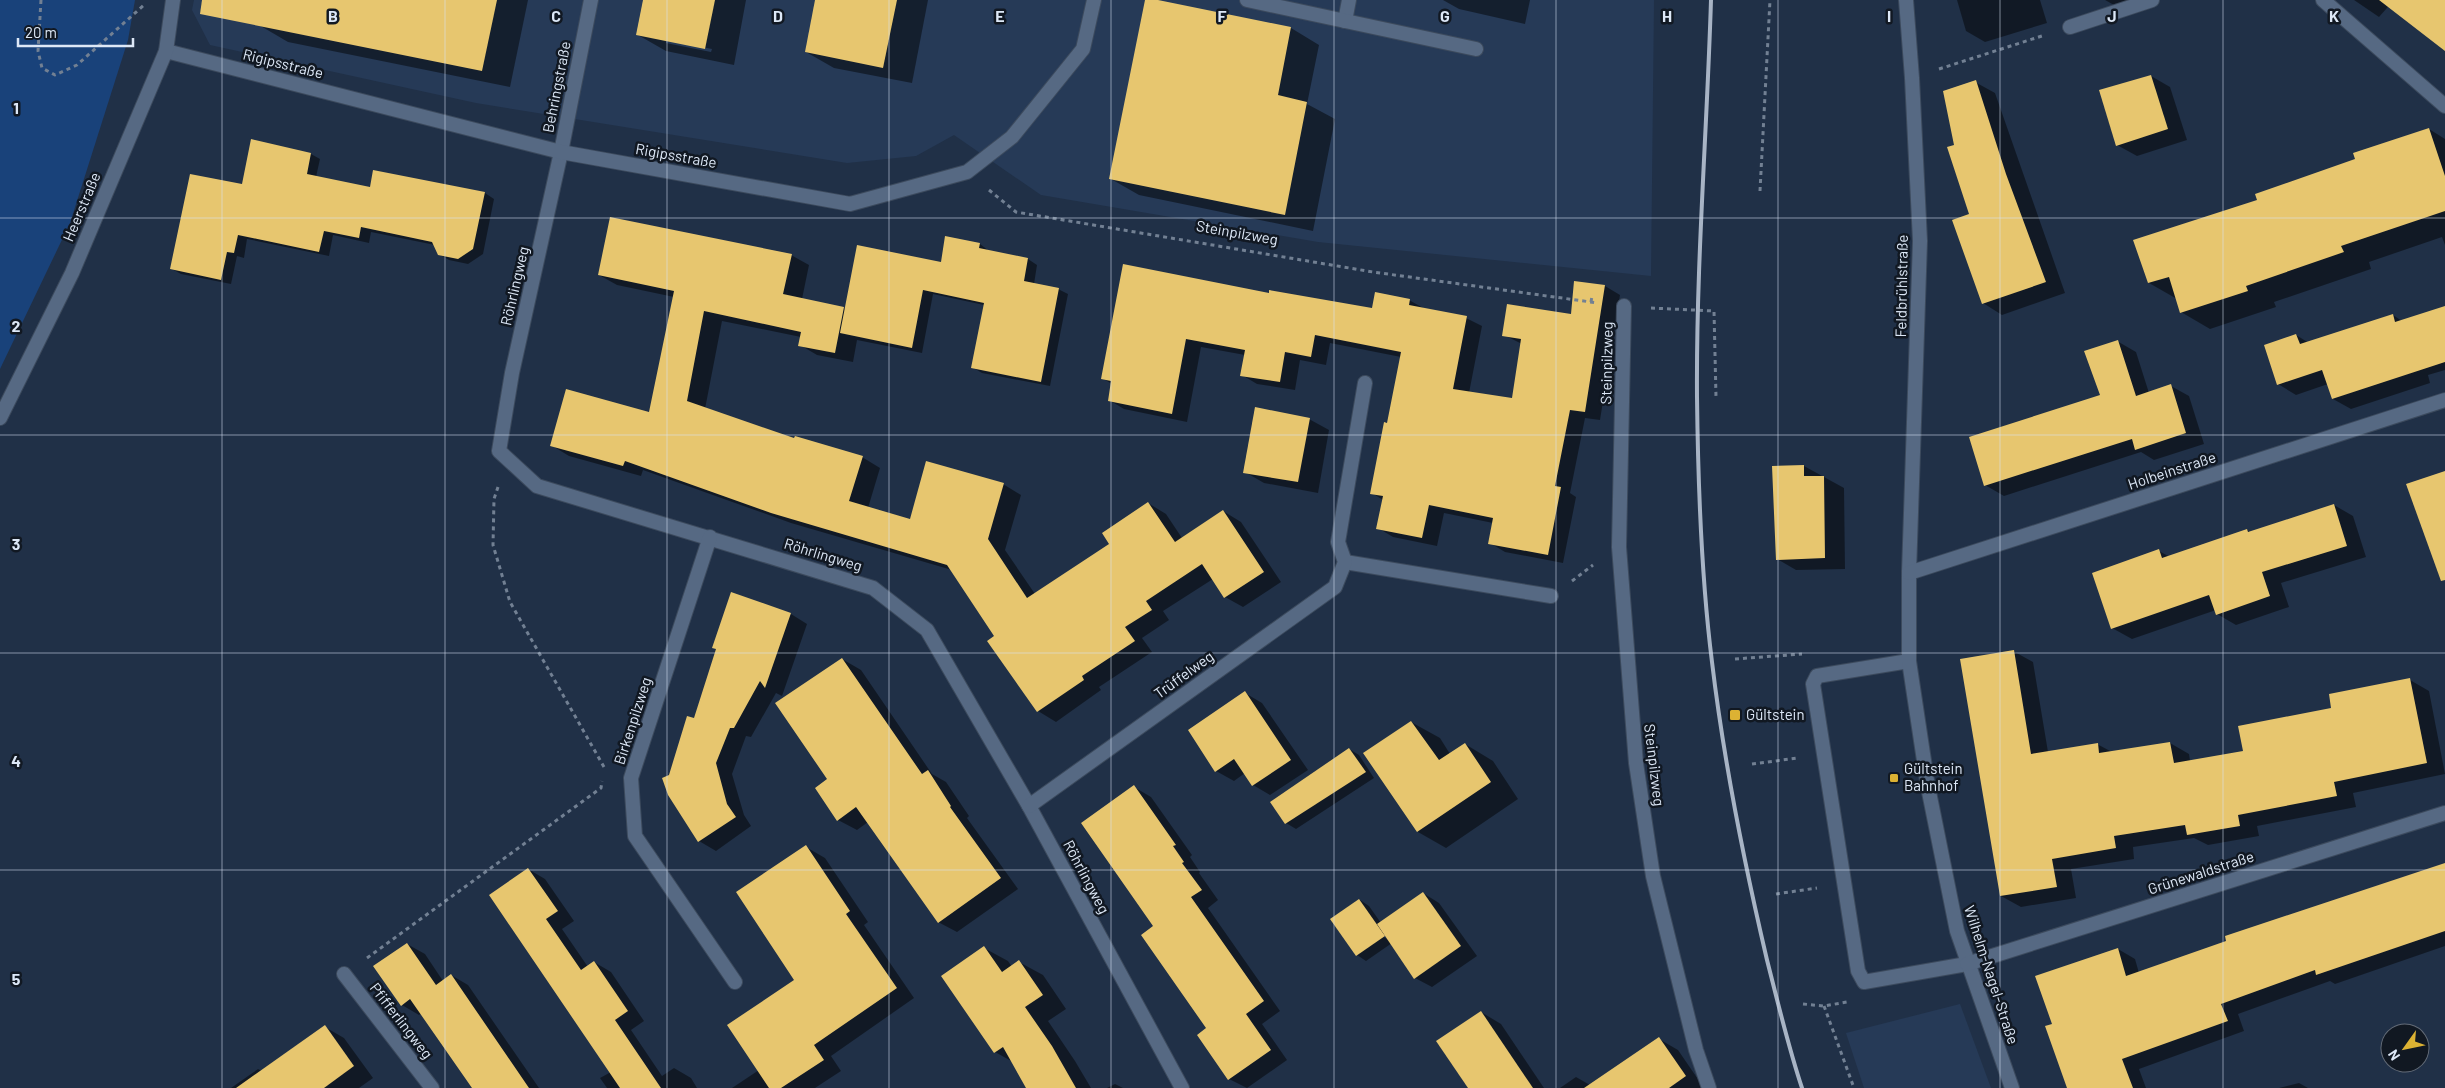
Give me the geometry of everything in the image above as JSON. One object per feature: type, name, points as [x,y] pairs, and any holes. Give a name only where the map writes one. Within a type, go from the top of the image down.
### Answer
[{"type":"street","name":"Heerstraße","points":[[0,418],[72,273],[166,50],[173,0]]},
{"type":"street","name":"Behringstraße","points":[[561,152],[591,0]]},
{"type":"street","name":"Rigipsstraße","points":[[166,50],[561,152],[850,204],[967,172],[1012,137],[1084,49],[1094,0]]},
{"type":"street","points":[[1247,0],[1476,49]]},
{"type":"street","points":[[1345,21],[1349,0]]},
{"type":"street","name":"Feldbrühlstraße","points":[[1906,0],[1920,241],[1909,573]]},
{"type":"street","points":[[2070,27],[2152,0]]},
{"type":"street","points":[[2323,0],[2445,106]]},
{"type":"street","name":"Röhrlingweg","points":[[561,152],[512,373],[499,451],[537,486],[873,588],[927,630],[1029,806],[1182,1088]]},
{"type":"street","name":"Steinpilzweg","points":[[1624,306],[1619,547],[1636,763],[1653,876],[1696,1050],[1709,1088]]},
{"type":"street","points":[[1365,384],[1338,542],[1346,562],[1551,596]]},
{"type":"street","name":"Holbeinstraße","points":[[1909,573],[2445,400]]},
{"type":"street","name":"Birkenpilzweg","points":[[710,537],[631,778],[635,836],[735,982]]},
{"type":"street","name":"Trüffelweg","points":[[1029,806],[1334,587],[1346,562]]},
{"type":"street","name":"Wilhelm-Nagel-Straße","points":[[1909,573],[1909,661],[1914,708],[1938,841],[1956,931],[2012,1088]]},
{"type":"street","name":"Grünewaldstraße","points":[[1909,661],[1818,676],[1813,684],[1858,971],[1864,982],[1967,964],[2445,813]]},
{"type":"street","name":"Pfifferlingweg","points":[[344,974],[432,1088]]},
{"type":"path","points":[[41,0],[38,51],[42,68],[55,74],[77,65],[145,4]]},
{"type":"path","points":[[1760,190],[1770,0]]},
{"type":"path","points":[[1912,78],[2070,27]]},
{"type":"path","name":"Steinpilzweg","points":[[967,172],[1016,212],[1373,272],[1624,306]]},
{"type":"path","points":[[1591,302],[1592,296]]},
{"type":"path","points":[[1624,306],[1714,311],[1716,397]]},
{"type":"path","points":[[344,974],[601,788],[604,765],[510,602],[494,545],[494,499],[507,460]]},
{"type":"path","points":[[1551,596],[1619,547]]},
{"type":"path","points":[[1752,764],[1780,760]]},
{"type":"path","points":[[1776,894],[1799,891]]},
{"type":"path","points":[[1824,1006],[1854,1088]]},
{"type":"shaded area","points":[[0,0],[135,0],[128,40],[70,223],[0,369]]},
{"type":"shaded area","points":[[194,0],[1654,0],[1651,276],[1318,242],[1041,195],[954,135],[916,156],[847,163],[476,103],[210,45],[192,10]]},
{"type":"shaded area","points":[[1960,1004],[1991,1088],[1864,1088],[1846,1033]]},
{"type":"building","points":[[202,0],[497,0],[482,71],[200,14]]},
{"type":"building","points":[[643,0],[715,0],[705,49],[636,35]]},
{"type":"building","points":[[815,0],[897,0],[883,68],[805,52]]},
{"type":"building","points":[[1145,0],[1158,0],[1291,27],[1278,95],[1307,102],[1285,215],[1109,179]]},
{"type":"building","points":[[2379,0],[2445,0],[2445,51]]},
{"type":"building","points":[[2151,75],[2168,129],[2116,146],[2099,90]]},
{"type":"building","points":[[1976,80],[2006,174],[2046,282],[1982,304],[1952,220],[1969,214],[1947,147],[1954,145],[1943,91]]},
{"type":"building","points":[[2429,128],[2445,176],[2445,211],[2341,246],[2344,252],[2246,286],[2248,291],[2180,313],[2169,277],[2148,283],[2133,240],[2257,200],[2255,194],[2355,159],[2353,153]]},
{"type":"building","points":[[251,139],[311,153],[307,174],[370,187],[373,170],[485,192],[473,249],[458,259],[438,255],[432,242],[361,227],[359,238],[324,231],[319,252],[238,235],[234,253],[227,252],[221,280],[170,269],[190,174],[242,184]]},
{"type":"building","points":[[610,217],[792,254],[783,294],[844,307],[835,353],[798,346],[801,332],[704,311],[687,401],[794,438],[795,436],[863,456],[849,501],[910,519],[926,461],[1004,483],[988,539],[1027,598],[1109,544],[1102,533],[1148,502],[1175,542],[1223,510],[1264,572],[1224,598],[1202,564],[1146,601],[1152,610],[1125,627],[1135,641],[1082,676],[1084,680],[1037,712],[987,641],[994,636],[947,565],[771,513],[625,461],[623,466],[550,446],[566,389],[649,412],[674,291],[598,275]]},
{"type":"building","points":[[945,236],[980,243],[979,248],[1028,258],[1024,281],[1059,288],[1041,382],[971,368],[984,303],[923,290],[912,348],[840,333],[857,245],[941,262]]},
{"type":"building","points":[[1123,264],[1269,293],[1269,290],[1372,308],[1375,292],[1410,299],[1409,305],[1467,316],[1453,389],[1512,398],[1521,339],[1502,336],[1507,304],[1571,314],[1574,281],[1605,285],[1585,412],[1570,410],[1555,486],[1561,487],[1548,555],[1488,544],[1493,518],[1429,505],[1422,538],[1376,529],[1383,496],[1370,494],[1384,422],[1387,423],[1401,352],[1315,335],[1311,357],[1285,352],[1280,382],[1240,376],[1245,350],[1186,339],[1172,414],[1108,401],[1111,381],[1101,379]]},
{"type":"building","points":[[2445,306],[2445,362],[2332,399],[2322,370],[2277,385],[2264,345],[2296,334],[2300,344],[2393,314],[2395,322]]},
{"type":"building","points":[[2118,340],[2136,396],[2171,384],[2186,433],[2135,450],[2132,439],[1984,486],[1969,437],[2100,395],[2084,351]]},
{"type":"building","points":[[1255,407],[1310,418],[1298,482],[1243,473]]},
{"type":"building","points":[[1804,465],[1804,476],[1824,476],[1825,558],[1776,560],[1772,466]]},
{"type":"building","points":[[2445,471],[2445,580],[2441,581],[2406,484]]},
{"type":"building","points":[[2334,504],[2347,546],[2262,572],[2270,596],[2216,615],[2209,595],[2111,629],[2092,573],[2159,549],[2162,558],[2247,529],[2248,532]]},
{"type":"building","points":[[731,592],[791,613],[765,688],[760,681],[734,728],[730,728],[716,763],[727,804],[736,817],[698,842],[668,795],[662,778],[669,775],[687,716],[694,718],[716,649],[712,648]]},
{"type":"building","points":[[2014,650],[2031,754],[2098,743],[2099,753],[2170,742],[2174,763],[2243,751],[2238,726],[2331,708],[2329,694],[2410,678],[2427,763],[2334,782],[2337,796],[2238,815],[2240,826],[2187,835],[2185,825],[2114,836],[2116,848],[2052,859],[2057,887],[2000,896],[1960,659]]},
{"type":"building","points":[[842,658],[922,774],[928,770],[950,807],[1001,878],[938,923],[856,807],[837,821],[815,788],[827,779],[775,703]]},
{"type":"building","points":[[1245,691],[1291,760],[1252,786],[1234,759],[1215,772],[1188,730]]},
{"type":"building","points":[[1411,721],[1439,760],[1465,743],[1491,782],[1417,832],[1363,753]]},
{"type":"building","points":[[1349,748],[1366,772],[1285,824],[1270,802]]},
{"type":"building","points":[[1134,785],[1176,845],[1173,846],[1184,862],[1182,863],[1202,890],[1191,897],[1264,1001],[1246,1014],[1271,1050],[1228,1080],[1197,1035],[1206,1028],[1141,935],[1153,926],[1081,823]]},
{"type":"building","points":[[806,845],[850,911],[846,914],[897,988],[814,1045],[824,1060],[781,1088],[769,1088],[727,1025],[794,980],[736,892]]},
{"type":"building","points":[[2445,863],[2445,931],[2316,975],[2315,970],[2221,1004],[2228,1021],[2122,1059],[2133,1088],[2067,1088],[2045,1026],[2052,1024],[2035,976],[2118,948],[2126,976],[2226,941],[2225,936]]},
{"type":"building","points":[[528,868],[558,911],[546,919],[581,970],[594,961],[628,1011],[615,1020],[661,1088],[620,1088],[489,895]]},
{"type":"building","points":[[1423,892],[1461,946],[1414,979],[1377,924]]},
{"type":"building","points":[[1359,899],[1385,936],[1356,956],[1330,919]]},
{"type":"building","points":[[407,943],[436,985],[451,974],[529,1088],[472,1088],[410,999],[401,1006],[373,966]]},
{"type":"building","points":[[984,946],[1002,972],[1019,960],[1043,995],[1025,1007],[1052,1046],[1076,1088],[1026,1088],[1003,1047],[994,1053],[941,976]]},
{"type":"building","points":[[1481,1011],[1533,1088],[1468,1088],[1436,1041]]},
{"type":"building","points":[[325,1025],[354,1066],[324,1088],[236,1088]]},
{"type":"building","points":[[1659,1037],[1686,1076],[1669,1088],[1584,1088]]},
{"type":"railway","points":[[1711,0],[1697,347],[1699,497],[1705,596],[1722,737],[1750,886],[1767,960],[1802,1088]]},
{"type":"place","name":"Gültstein","points":[[1735,715]]},
{"type":"place","name":"Gültstein Bahnhof","points":[[1894,778]]}]
